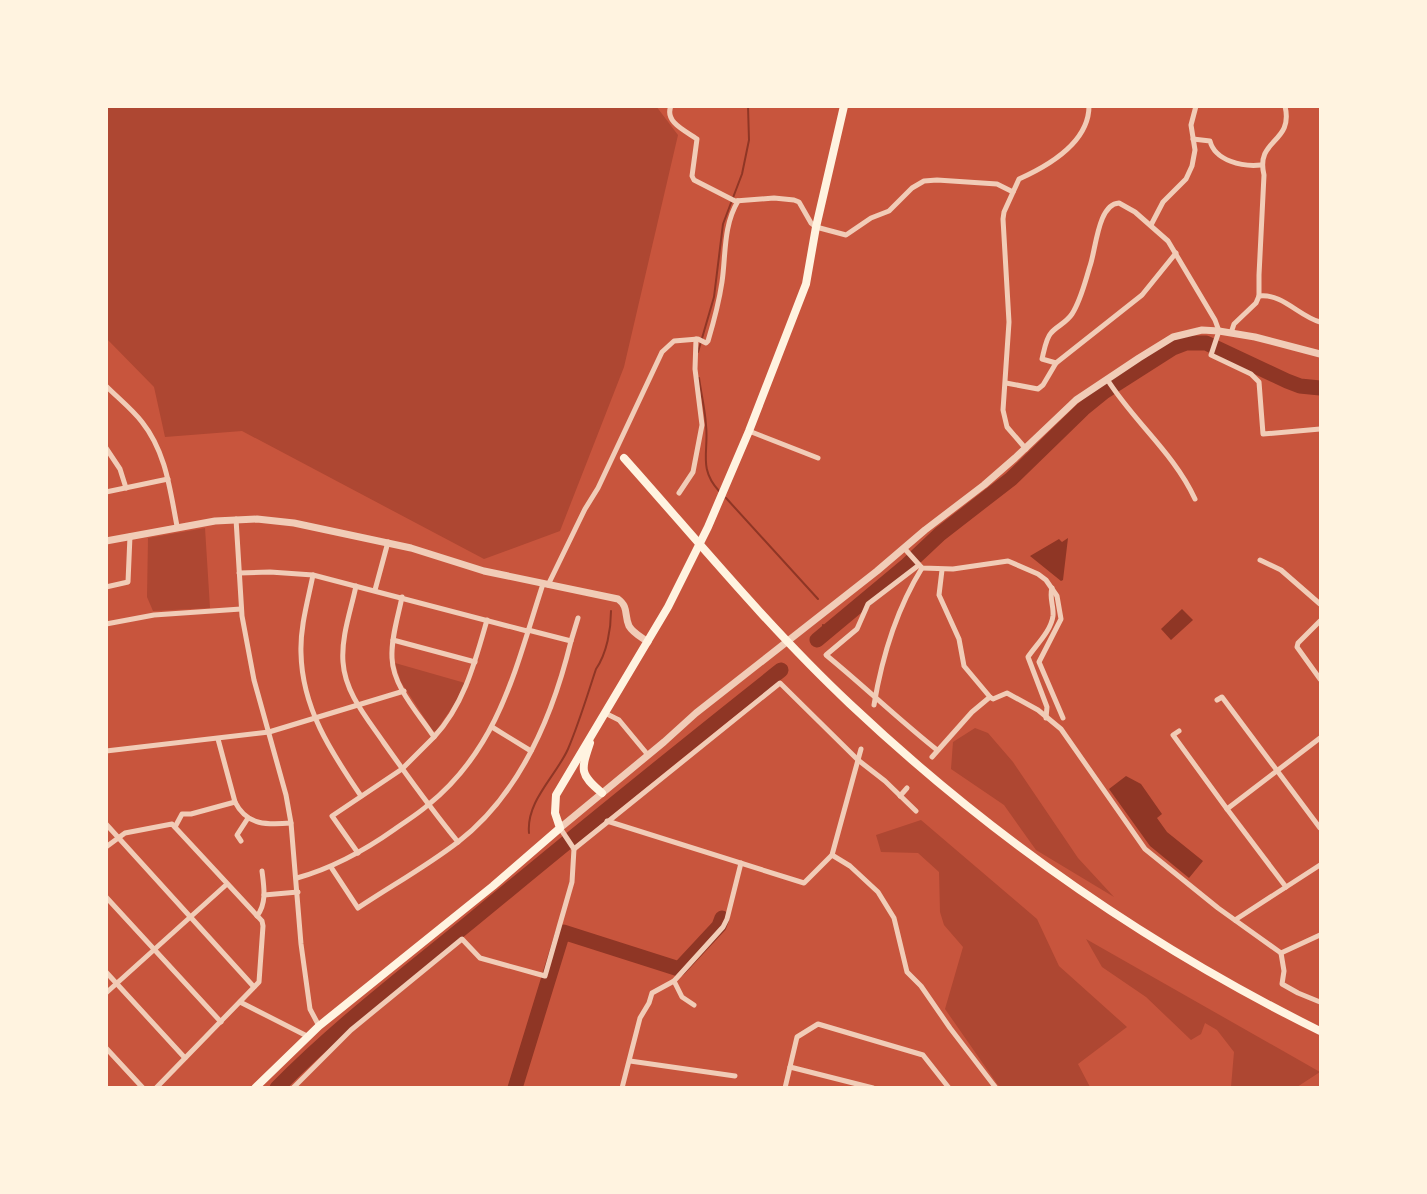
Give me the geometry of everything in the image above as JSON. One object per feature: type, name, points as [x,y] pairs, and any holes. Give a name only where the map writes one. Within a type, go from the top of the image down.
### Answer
[{"type":"highway","points":[[624,458],[788,640],[849,703],[915,763],[1032,857],[1093,901],[1207,972],[1320,1031]]},
{"type":"main road","points":[[255,1088],[307,1036],[562,831],[555,813],[556,795],[648,642],[687,571],[749,431],[806,284],[816,227],[844,106]]},
{"type":"main road","points":[[594,730],[583,764],[583,774],[602,793]]},
{"type":"street","points":[[671,106],[670,119],[697,139],[692,176],[694,180],[737,201],[774,198],[794,200],[799,202],[811,223],[816,227],[846,235],[871,218],[889,211],[918,184],[931,180],[997,184],[1013,192]]},
{"type":"street","points":[[1026,449],[1007,427],[1004,420],[1009,322],[1002,229],[1004,212],[1019,179],[1042,169],[1071,146],[1083,128],[1089,114],[1089,106]]},
{"type":"street","points":[[1151,225],[1166,198],[1186,179],[1195,159],[1191,125],[1196,106]]},
{"type":"street","points":[[1232,333],[1234,324],[1256,303],[1259,297],[1264,175],[1262,165],[1265,151],[1282,135],[1286,114],[1285,106]]},
{"type":"street","points":[[1193,139],[1210,141],[1214,151],[1222,158],[1254,166],[1262,165]]},
{"type":"street","points":[[297,878],[331,867],[358,853],[429,805],[476,753],[492,727],[512,683],[545,585],[598,488],[662,352],[674,341],[697,339],[706,343],[717,309],[729,220],[737,201]]},
{"type":"street","points":[[1056,363],[1042,359],[1049,334],[1065,322],[1076,307],[1095,252],[1096,238],[1106,210],[1115,203],[1123,204],[1168,241],[1215,320],[1219,330],[1211,356],[1251,374],[1258,382],[1263,434],[1320,429]]},
{"type":"street","points":[[1006,382],[1038,389],[1044,385],[1056,363],[1142,295],[1176,253]]},
{"type":"street","points":[[1259,297],[1274,297],[1308,318],[1320,322]]},
{"type":"street","points":[[293,1088],[351,1030],[462,939],[480,958],[545,976],[572,882],[572,847],[562,831],[602,793],[696,713],[906,550],[1026,449],[1076,400],[1173,337],[1202,330],[1219,330],[1320,354]]},
{"type":"street","points":[[679,493],[693,472],[702,425],[695,369],[697,339]]},
{"type":"street","points":[[1108,381],[1175,464],[1195,499]]},
{"type":"street","points":[[106,386],[147,429],[162,458],[177,526]]},
{"type":"street","points":[[749,431],[818,458]]},
{"type":"street","points":[[106,448],[117,463],[126,488]]},
{"type":"street","points":[[106,492],[168,478]]},
{"type":"street","points":[[106,541],[177,526],[236,519],[294,522],[388,542],[484,571],[618,599],[625,607],[631,629],[648,642]]},
{"type":"street","points":[[236,519],[241,609],[254,680],[291,823],[301,944],[310,1010],[319,1026]]},
{"type":"street","points":[[106,587],[128,582],[130,536]]},
{"type":"street","points":[[375,590],[388,542]]},
{"type":"street","points":[[906,550],[919,565],[942,570],[1008,561],[1030,569],[1046,580],[1057,596],[1061,619],[1039,662],[1062,718]]},
{"type":"street","points":[[1260,560],[1281,570],[1320,604]]},
{"type":"street","points":[[874,705],[877,684],[898,612],[919,565]]},
{"type":"street","points":[[919,565],[867,604],[857,629],[826,655],[937,750]]},
{"type":"street","points":[[942,570],[939,595],[959,639],[964,666],[990,697],[993,699],[1007,693],[1038,710],[1061,729],[1145,849],[1234,920],[1281,953],[1284,971],[1282,984],[1320,1002]]},
{"type":"street","points":[[239,573],[270,572],[313,575],[571,641]]},
{"type":"street","points":[[313,575],[302,633],[301,653],[306,689],[320,732],[361,796]]},
{"type":"street","points":[[356,586],[344,636],[342,658],[345,677],[358,705],[402,769],[458,842]]},
{"type":"street","points":[[1046,718],[1047,707],[1029,657],[1053,618],[1050,596],[1052,588]]},
{"type":"street","points":[[402,597],[393,640],[393,669],[404,692],[434,737]]},
{"type":"street","points":[[106,624],[154,615],[241,609]]},
{"type":"street","points":[[331,867],[358,908],[458,842],[498,801],[531,751],[552,707],[563,676],[578,618]]},
{"type":"street","points":[[358,853],[332,816],[402,769],[449,719],[475,662],[487,620]]},
{"type":"street","points":[[1320,621],[1298,643],[1297,647],[1320,680]]},
{"type":"street","points":[[393,640],[475,662]]},
{"type":"street","points":[[572,847],[608,821],[780,683],[858,760],[885,781],[916,811]]},
{"type":"street","points":[[106,751],[269,732],[404,692]]},
{"type":"street","points":[[1217,700],[1222,696],[1320,828]]},
{"type":"street","points":[[932,757],[972,712],[990,697]]},
{"type":"street","points":[[605,714],[619,720],[648,755]]},
{"type":"street","points":[[492,727],[531,751]]},
{"type":"street","points":[[1179,731],[1173,735],[1286,887]]},
{"type":"street","points":[[1227,809],[1320,738]]},
{"type":"street","points":[[218,739],[235,802],[248,818],[263,825],[291,823]]},
{"type":"street","points":[[608,821],[804,883],[832,855],[861,749]]},
{"type":"street","points":[[900,796],[907,788]]},
{"type":"street","points":[[175,827],[182,814],[191,814],[235,802]]},
{"type":"street","points":[[241,841],[237,835],[248,818]]},
{"type":"street","points":[[106,847],[125,833],[170,823],[262,921],[259,982],[156,1088]]},
{"type":"street","points":[[106,824],[254,987]]},
{"type":"street","points":[[832,855],[850,866],[878,892],[894,918],[907,972],[921,986],[996,1088]]},
{"type":"street","points":[[622,1088],[640,1018],[652,993],[674,981],[714,938],[727,919],[741,863]]},
{"type":"street","points":[[1234,920],[1320,865]]},
{"type":"street","points":[[257,916],[262,909],[264,895],[262,871]]},
{"type":"street","points":[[106,993],[227,884]]},
{"type":"street","points":[[264,895],[298,892]]},
{"type":"street","points":[[106,897],[221,1022]]},
{"type":"street","points":[[1281,953],[1320,935]]},
{"type":"street","points":[[106,972],[185,1058]]},
{"type":"street","points":[[674,981],[682,997],[694,1005]]},
{"type":"street","points":[[240,1002],[307,1036]]},
{"type":"street","points":[[785,1088],[797,1037],[818,1024],[923,1055],[946,1086]]},
{"type":"street","points":[[106,1048],[143,1088]]},
{"type":"street","points":[[630,1060],[735,1076]]},
{"type":"street","points":[[790,1067],[873,1088]]},
{"type":"shaded area","points":[[656,106],[678,135],[624,367],[560,531],[484,559],[242,431],[165,437],[154,387],[107,339],[107,107]]},
{"type":"shaded area","points":[[205,528],[210,608],[153,611],[147,597],[148,538]]},
{"type":"shaded area","points":[[1068,538],[1063,580],[1061,581],[1030,556],[1059,539],[1062,542]]},
{"type":"shaded area","points":[[1182,609],[1193,620],[1171,640],[1161,629]]},
{"type":"shaded area","points":[[395,663],[465,683],[436,731],[433,731],[401,682]]},
{"type":"shaded area","points":[[975,728],[988,733],[1013,762],[1078,858],[1114,897],[1036,850],[1004,805],[951,769],[953,742]]},
{"type":"shaded area","points":[[1126,776],[1141,784],[1162,814],[1157,818],[1167,832],[1203,861],[1189,878],[1150,846],[1109,789]]},
{"type":"shaded area","points":[[921,820],[1037,919],[1059,966],[1127,1027],[1078,1064],[1090,1087],[1001,1087],[945,1009],[963,947],[944,925],[940,912],[939,872],[918,853],[881,852],[876,835]]},
{"type":"shaded area","points":[[1086,939],[1320,1072],[1297,1087],[1231,1087],[1234,1052],[1217,1030],[1205,1023],[1201,1034],[1191,1040],[1146,997],[1102,967]]},
{"type":"waterway","points":[[698,352],[714,297],[723,224],[742,174],[749,140],[748,106]]},
{"type":"waterway","points":[[817,640],[907,565],[940,534],[1011,479],[1083,409],[1104,392],[1173,348],[1186,343],[1206,343],[1287,381],[1300,386],[1320,388]]},
{"type":"waterway","points":[[699,378],[707,435],[706,467],[719,491]]},
{"type":"waterway","points":[[726,498],[818,599]]},
{"type":"waterway","points":[[529,833],[532,810],[568,749],[596,669],[606,648],[611,611]]},
{"type":"waterway","points":[[823,625],[824,633]]},
{"type":"waterway","points":[[277,1088],[372,1002],[781,670]]},
{"type":"waterway","points":[[515,1088],[563,932],[679,969],[719,926],[722,918]]}]
